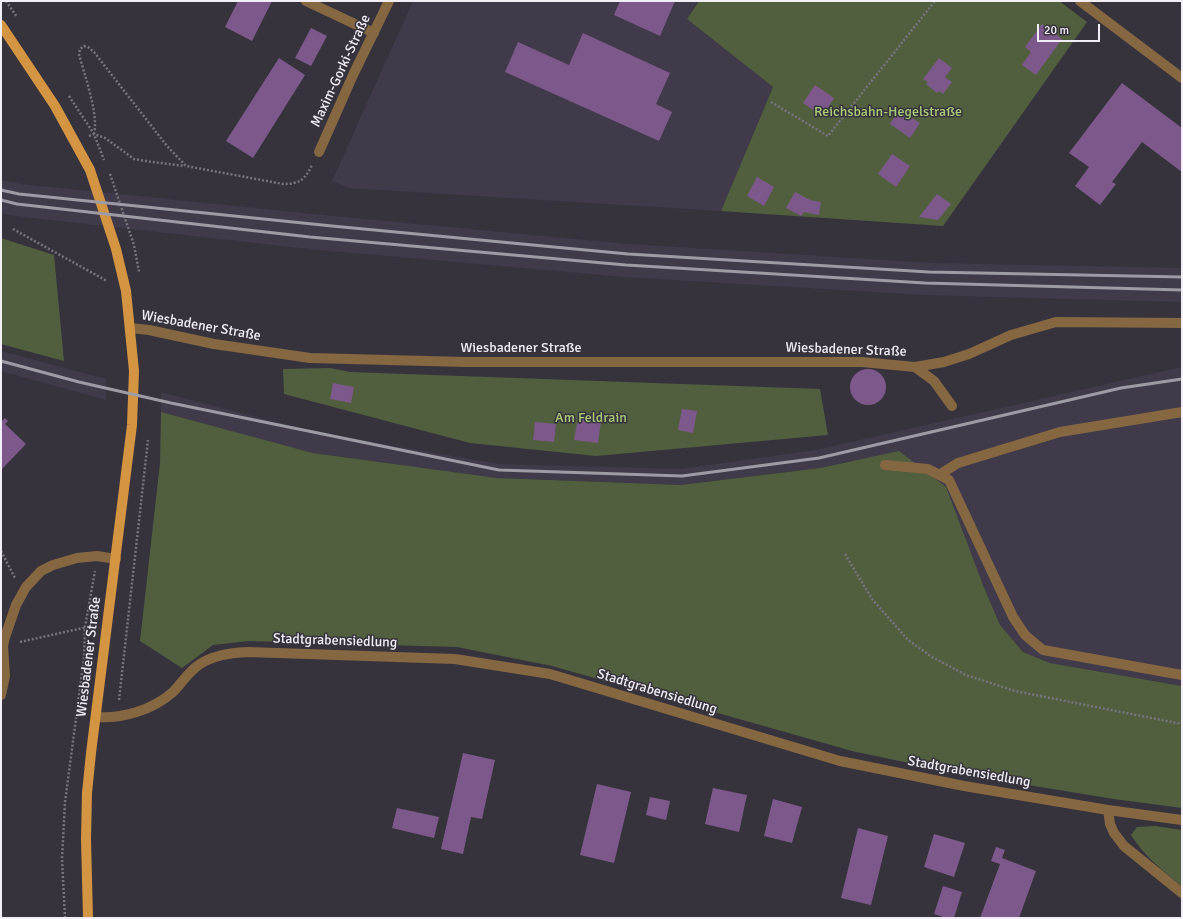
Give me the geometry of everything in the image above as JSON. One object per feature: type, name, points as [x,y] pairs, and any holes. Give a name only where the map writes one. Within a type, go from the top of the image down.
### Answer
[{"type":"main road","name":"Wiesbadener Straße","points":[[1,26],[55,106],[90,170],[116,250],[126,291],[130,328],[134,371],[132,425],[87,793],[86,839],[88,918]]},
{"type":"street","points":[[306,1],[374,34]]},
{"type":"street","name":"Maxim-Gorki-Straße","points":[[319,152],[352,74],[374,34],[388,1]]},
{"type":"street","points":[[1080,1],[1182,78]]},
{"type":"street","name":"Wiesbadener Straße","points":[[130,328],[149,330],[214,344],[310,358],[466,362],[862,362],[915,367],[944,362],[968,354],[1011,335],[1056,322],[1182,323]]},
{"type":"street","points":[[915,367],[934,381],[952,406]]},
{"type":"street","points":[[939,475],[958,463],[1060,432],[1182,412]]},
{"type":"street","points":[[885,465],[928,469],[949,480],[1013,617],[1025,635],[1043,650],[1182,675]]},
{"type":"street","points":[[1,695],[5,676],[3,641],[16,605],[26,587],[41,571],[53,565],[77,558],[97,556],[116,559]]},
{"type":"street","name":"Stadtgrabensiedlung","points":[[96,717],[117,717],[142,710],[156,704],[172,692],[196,666],[212,658],[228,654],[248,652],[455,659],[550,674],[840,761],[964,786],[1108,810],[1182,820]]},
{"type":"street","points":[[1108,810],[1110,824],[1114,834],[1124,846],[1182,893]]},
{"type":"path","points":[[771,102],[828,136],[935,1]]},
{"type":"path","points":[[94,134],[95,121],[90,90],[79,54],[80,49],[84,46],[88,47],[94,52],[167,146],[186,166]]},
{"type":"path","points":[[105,138],[134,159],[186,166],[283,184],[294,184],[304,178],[319,152]]},
{"type":"path","points":[[111,177],[134,243]]},
{"type":"path","points":[[13,229],[107,281]]},
{"type":"path","points":[[117,717],[148,435]]},
{"type":"path","points":[[1,551],[16,579],[26,587]]},
{"type":"path","points":[[845,554],[872,599],[908,640],[932,657],[966,675],[1015,692],[1182,724]]},
{"type":"path","points":[[65,918],[62,859],[65,802],[84,658],[85,627],[97,556]]},
{"type":"path","points":[[3,641],[108,622],[127,624]]},
{"type":"shaded area","points":[[413,1],[698,1],[687,19],[773,87],[721,211],[349,188],[332,181]]},
{"type":"shaded area","points":[[1,180],[21,184],[333,216],[628,244],[930,263],[1182,268],[1182,302],[925,295],[625,277],[309,249],[15,216],[1,213]]},
{"type":"shaded area","points":[[1,351],[106,379],[106,400],[1,371]]},
{"type":"shaded area","points":[[1182,367],[1182,686],[1050,663],[1023,652],[1000,625],[983,585],[854,460],[820,468],[681,485],[497,478],[313,453],[161,412],[161,392],[317,433],[499,464],[681,469],[816,450]]},
{"type":"green space","name":"Reichsbahn-Hegelstraße","points":[[699,1],[1059,1],[1087,22],[943,226],[721,211],[773,87],[687,19]]},
{"type":"green space","points":[[1,238],[54,255],[64,361],[1,344]]},
{"type":"green space","name":"Am Feldrain","points":[[330,368],[350,372],[820,389],[828,435],[596,456],[470,443],[284,394],[283,369]]},
{"type":"green space","points":[[161,412],[313,453],[497,478],[681,485],[820,468],[899,451],[946,487],[983,585],[1000,625],[1023,652],[1050,663],[1182,686],[1182,808],[1114,799],[966,775],[852,751],[552,666],[457,647],[248,641],[213,645],[182,668],[140,641],[160,463]]},
{"type":"green space","points":[[1155,826],[1182,830],[1182,886],[1148,856],[1131,835],[1137,827]]},
{"type":"building","points":[[238,1],[272,1],[252,41],[225,27]]},
{"type":"building","points":[[620,1],[675,1],[660,36],[614,15]]},
{"type":"building","points":[[1042,24],[1062,39],[1036,75],[1022,65],[1031,52],[1025,47]]},
{"type":"building","points":[[311,28],[327,36],[311,66],[295,58]]},
{"type":"building","points":[[583,33],[670,73],[656,104],[672,112],[659,141],[505,72],[518,42],[569,65]]},
{"type":"building","points":[[279,58],[305,75],[253,158],[226,141]]},
{"type":"building","points":[[939,58],[952,68],[945,77],[952,82],[943,94],[939,91],[937,93],[926,84],[928,82],[923,79]]},
{"type":"building","points":[[1122,83],[1182,128],[1182,172],[1142,142],[1112,182],[1116,184],[1100,205],[1075,186],[1089,167],[1069,153]]},
{"type":"building","points":[[815,85],[834,98],[824,114],[815,107],[813,110],[803,103]]},
{"type":"building","points":[[899,110],[920,123],[910,138],[890,124]]},
{"type":"building","points":[[892,154],[910,166],[896,187],[878,174]]},
{"type":"building","points":[[757,177],[774,187],[764,206],[747,196]]},
{"type":"building","points":[[795,192],[810,200],[821,202],[819,215],[804,212],[801,216],[786,208]]},
{"type":"building","points":[[937,194],[951,204],[938,220],[919,217]]},
{"type":"building","points":[[872,369],[881,374],[885,380],[885,394],[881,400],[872,405],[864,405],[855,400],[851,394],[850,383],[855,374],[861,370]]},
{"type":"building","points":[[333,383],[354,387],[351,403],[330,399]]},
{"type":"building","points":[[682,409],[697,411],[693,433],[678,430]]},
{"type":"building","points":[[5,418],[8,421],[5,424],[26,444],[1,470],[1,420],[2,421]]},
{"type":"building","points":[[581,418],[601,421],[598,443],[574,440],[577,423],[580,424]]},
{"type":"building","points":[[535,422],[556,424],[554,442],[533,440]]},
{"type":"building","points":[[463,753],[495,760],[482,819],[471,817],[463,854],[441,849]]},
{"type":"building","points":[[597,784],[631,792],[614,863],[580,855]]},
{"type":"building","points":[[713,788],[747,795],[739,832],[705,824]]},
{"type":"building","points":[[650,797],[670,801],[666,820],[646,815]]},
{"type":"building","points":[[773,799],[802,807],[792,843],[764,836]]},
{"type":"building","points":[[397,808],[439,817],[434,838],[392,828]]},
{"type":"building","points":[[858,828],[888,836],[871,905],[841,898]]},
{"type":"building","points":[[934,834],[965,843],[954,877],[924,867]]},
{"type":"building","points":[[996,847],[1005,850],[1002,858],[1036,871],[1019,918],[980,918],[1000,864],[991,861]]},
{"type":"building","points":[[943,886],[962,892],[954,918],[946,918],[934,914]]},
{"type":"railway","points":[[1,190],[19,194],[332,226],[628,254],[929,272],[1182,277]]},
{"type":"railway","points":[[1,200],[17,204],[310,237],[626,265],[925,283],[1182,290]]},
{"type":"railway","points":[[1,361],[79,382],[171,403],[499,470],[682,476],[819,458],[1121,388],[1182,379]]}]
